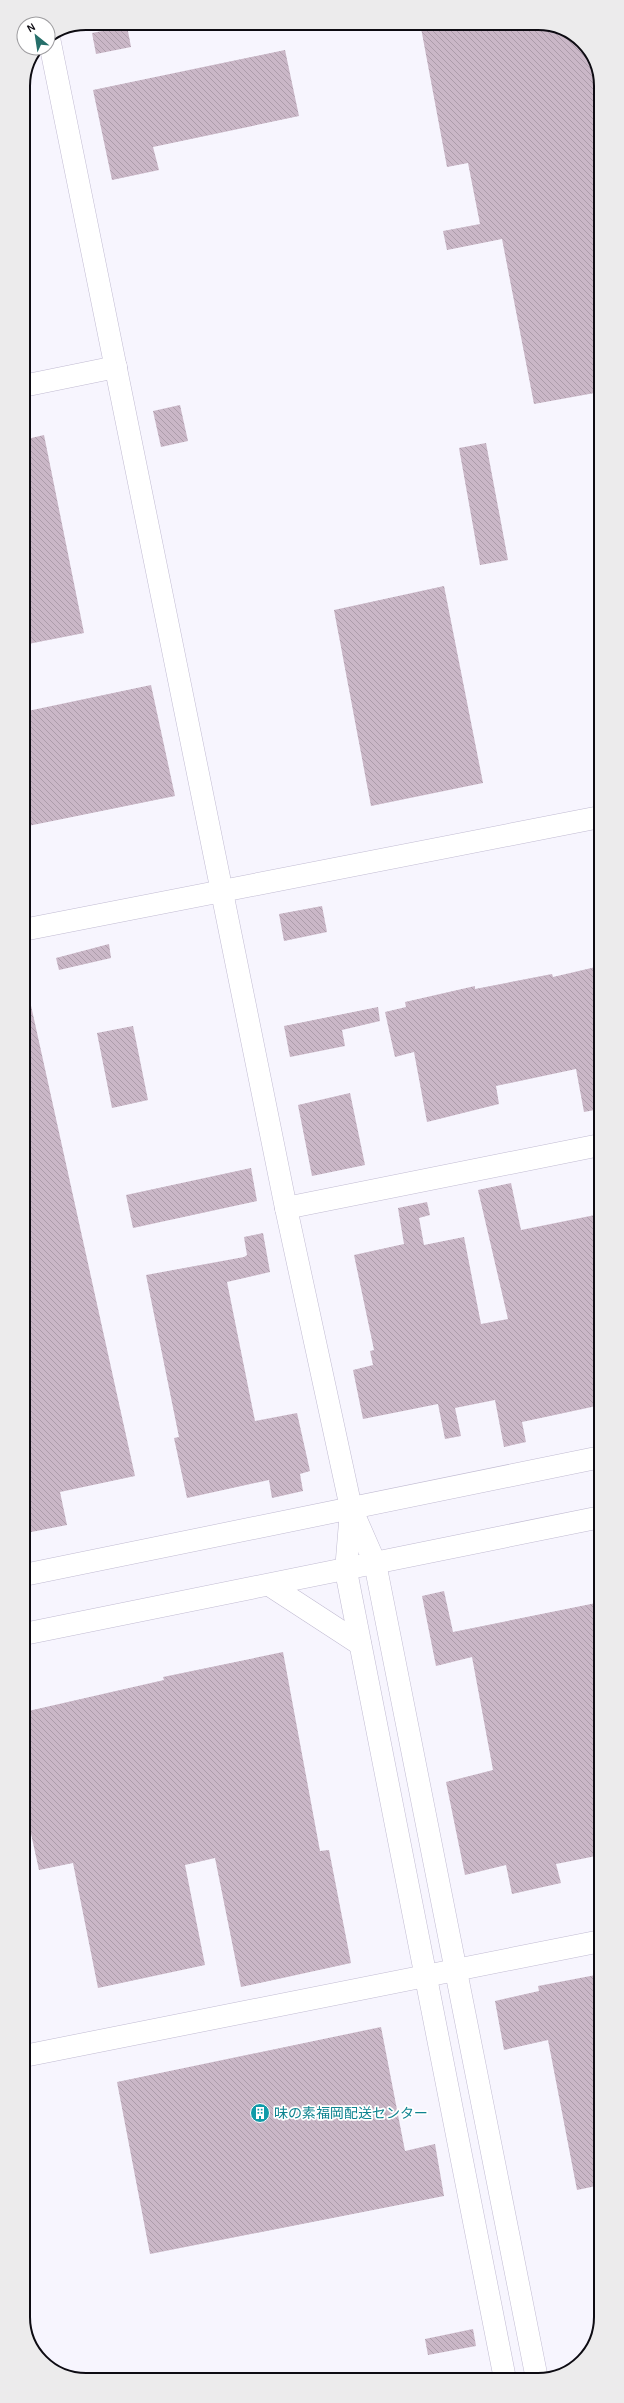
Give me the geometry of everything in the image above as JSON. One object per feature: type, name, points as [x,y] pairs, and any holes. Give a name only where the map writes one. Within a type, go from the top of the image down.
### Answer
[{"type":"street","points":[[53,56],[286,1208],[351,1508],[375,1563],[536,2373]]},
{"type":"street","points":[[30,385],[116,367]]},
{"type":"street","points":[[30,929],[594,818]]},
{"type":"street","points":[[286,1208],[594,1146]]},
{"type":"street","points":[[30,1574],[594,1458]]},
{"type":"street","points":[[351,1508],[346,1571],[504,2373]]},
{"type":"street","points":[[30,1633],[346,1571],[375,1563],[594,1518]]},
{"type":"street","points":[[271,1586],[360,1644]]},
{"type":"street","points":[[30,2055],[594,1942]]},
{"type":"building","points":[[107,30],[128,30],[131,47],[96,54],[92,33]]},
{"type":"building","points":[[421,30],[541,30],[559,34],[575,44],[586,58],[591,68],[594,86],[594,393],[534,404],[502,239],[447,250],[443,231],[480,224],[468,163],[447,167]]},
{"type":"building","points":[[285,50],[299,116],[153,147],[159,170],[112,180],[93,90]]},
{"type":"building","points":[[180,405],[188,441],[161,447],[153,411]]},
{"type":"building","points":[[44,435],[84,633],[30,644],[30,438]]},
{"type":"building","points":[[486,443],[508,560],[480,565],[459,448]]},
{"type":"building","points":[[444,586],[483,783],[371,806],[334,610]]},
{"type":"building","points":[[151,685],[175,796],[30,826],[30,711]]},
{"type":"building","points":[[322,906],[327,932],[284,941],[279,914]]},
{"type":"building","points":[[109,944],[111,958],[59,970],[56,958]]},
{"type":"building","points":[[594,967],[594,1110],[584,1112],[576,1069],[496,1086],[499,1104],[427,1122],[414,1052],[395,1057],[385,1012],[406,1007],[405,1002],[475,986],[475,989],[552,974],[553,977]]},
{"type":"building","points":[[30,1001],[135,1476],[60,1492],[67,1525],[30,1532]]},
{"type":"building","points":[[378,1007],[380,1021],[342,1030],[345,1046],[290,1057],[284,1026]]},
{"type":"building","points":[[133,1026],[148,1100],[112,1108],[97,1033]]},
{"type":"building","points":[[350,1093],[365,1165],[312,1176],[298,1105]]},
{"type":"building","points":[[251,1168],[257,1201],[133,1228],[126,1195]]},
{"type":"building","points":[[511,1183],[521,1230],[594,1215],[594,1407],[522,1422],[526,1442],[504,1447],[495,1400],[455,1408],[461,1436],[445,1439],[438,1404],[363,1419],[353,1370],[373,1365],[370,1351],[374,1350],[354,1255],[404,1244],[398,1208],[427,1202],[430,1215],[419,1218],[424,1245],[464,1237],[481,1324],[508,1319],[478,1190]]},
{"type":"building","points":[[263,1233],[270,1272],[227,1282],[255,1421],[297,1413],[310,1471],[300,1474],[303,1491],[272,1498],[269,1480],[187,1498],[174,1438],[179,1437],[146,1275],[244,1257],[247,1255],[244,1237]]},
{"type":"building","points":[[444,1591],[453,1632],[594,1603],[594,1856],[556,1864],[561,1883],[512,1894],[506,1865],[465,1875],[446,1782],[493,1770],[472,1657],[436,1666],[422,1596]]},
{"type":"building","points":[[283,1652],[320,1851],[329,1850],[351,1963],[241,1987],[215,1858],[185,1865],[205,1965],[98,1988],[73,1863],[39,1870],[30,1829],[30,1711],[164,1680],[163,1677]]},
{"type":"building","points":[[594,1975],[594,2186],[577,2190],[548,2040],[504,2050],[495,2001],[539,1991],[538,1986]]},
{"type":"building","name":"味の素福岡配送センター","points":[[381,2027],[405,2151],[435,2144],[444,2196],[150,2254],[117,2082]]},
{"type":"building","points":[[473,2329],[476,2346],[428,2355],[425,2339]]},
{"type":"place","name":"味の素福岡配送センター","points":[[260,2113]]}]
